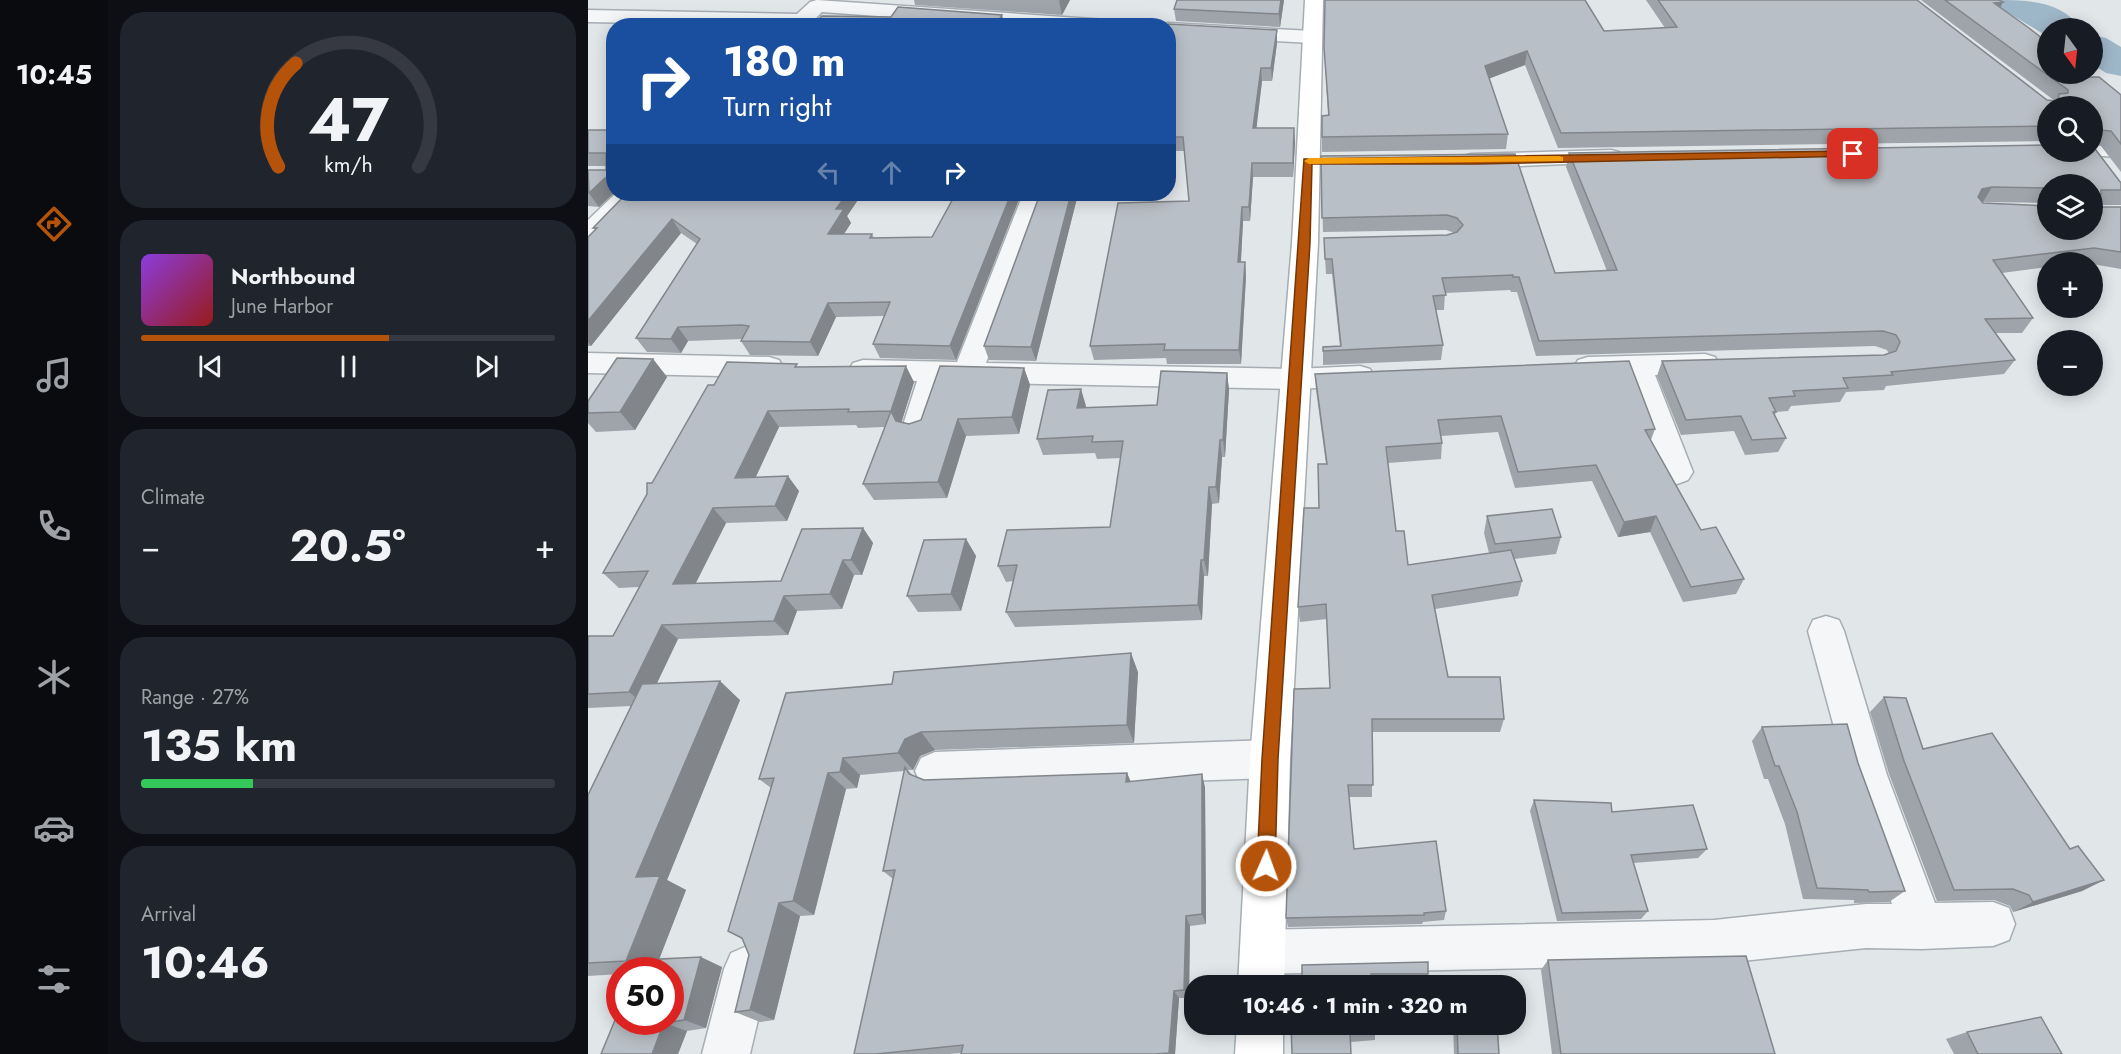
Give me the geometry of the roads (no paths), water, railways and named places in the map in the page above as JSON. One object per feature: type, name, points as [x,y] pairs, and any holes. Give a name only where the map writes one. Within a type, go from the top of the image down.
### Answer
[{"type":"main road","points":[[1262,969],[1270,759],[1295,380],[1316,243],[1318,161],[1312,38],[1314,0]]},
{"type":"main road","points":[[1259,1054],[1260,1035]]},
{"type":"street","points":[[803,18],[819,3],[992,18]]},
{"type":"street","points":[[588,16],[648,18]]},
{"type":"street","points":[[1176,30],[1312,38]]},
{"type":"street","points":[[2103,151],[2121,150]]},
{"type":"street","points":[[1453,161],[1635,156]]},
{"type":"street","points":[[2099,162],[2109,176]]},
{"type":"street","points":[[588,234],[621,201]]},
{"type":"street","points":[[968,372],[1032,201]]},
{"type":"street","points":[[588,363],[791,368]]},
{"type":"street","points":[[1558,367],[1734,363]]},
{"type":"street","points":[[1637,366],[1677,472]]},
{"type":"street","points":[[838,369],[1295,380],[1382,375]]},
{"type":"street","points":[[917,428],[934,371]]},
{"type":"street","points":[[1826,631],[1867,775],[1922,927]]},
{"type":"street","points":[[935,771],[1270,759]]},
{"type":"street","points":[[1262,969],[1714,942],[1866,927],[1993,924]]},
{"type":"street","points":[[726,1054],[747,967]]},
{"type":"waterway","points":[[2013,0],[2044,18]]},
{"type":"waterway","points":[[2103,53],[2121,64]]}]
